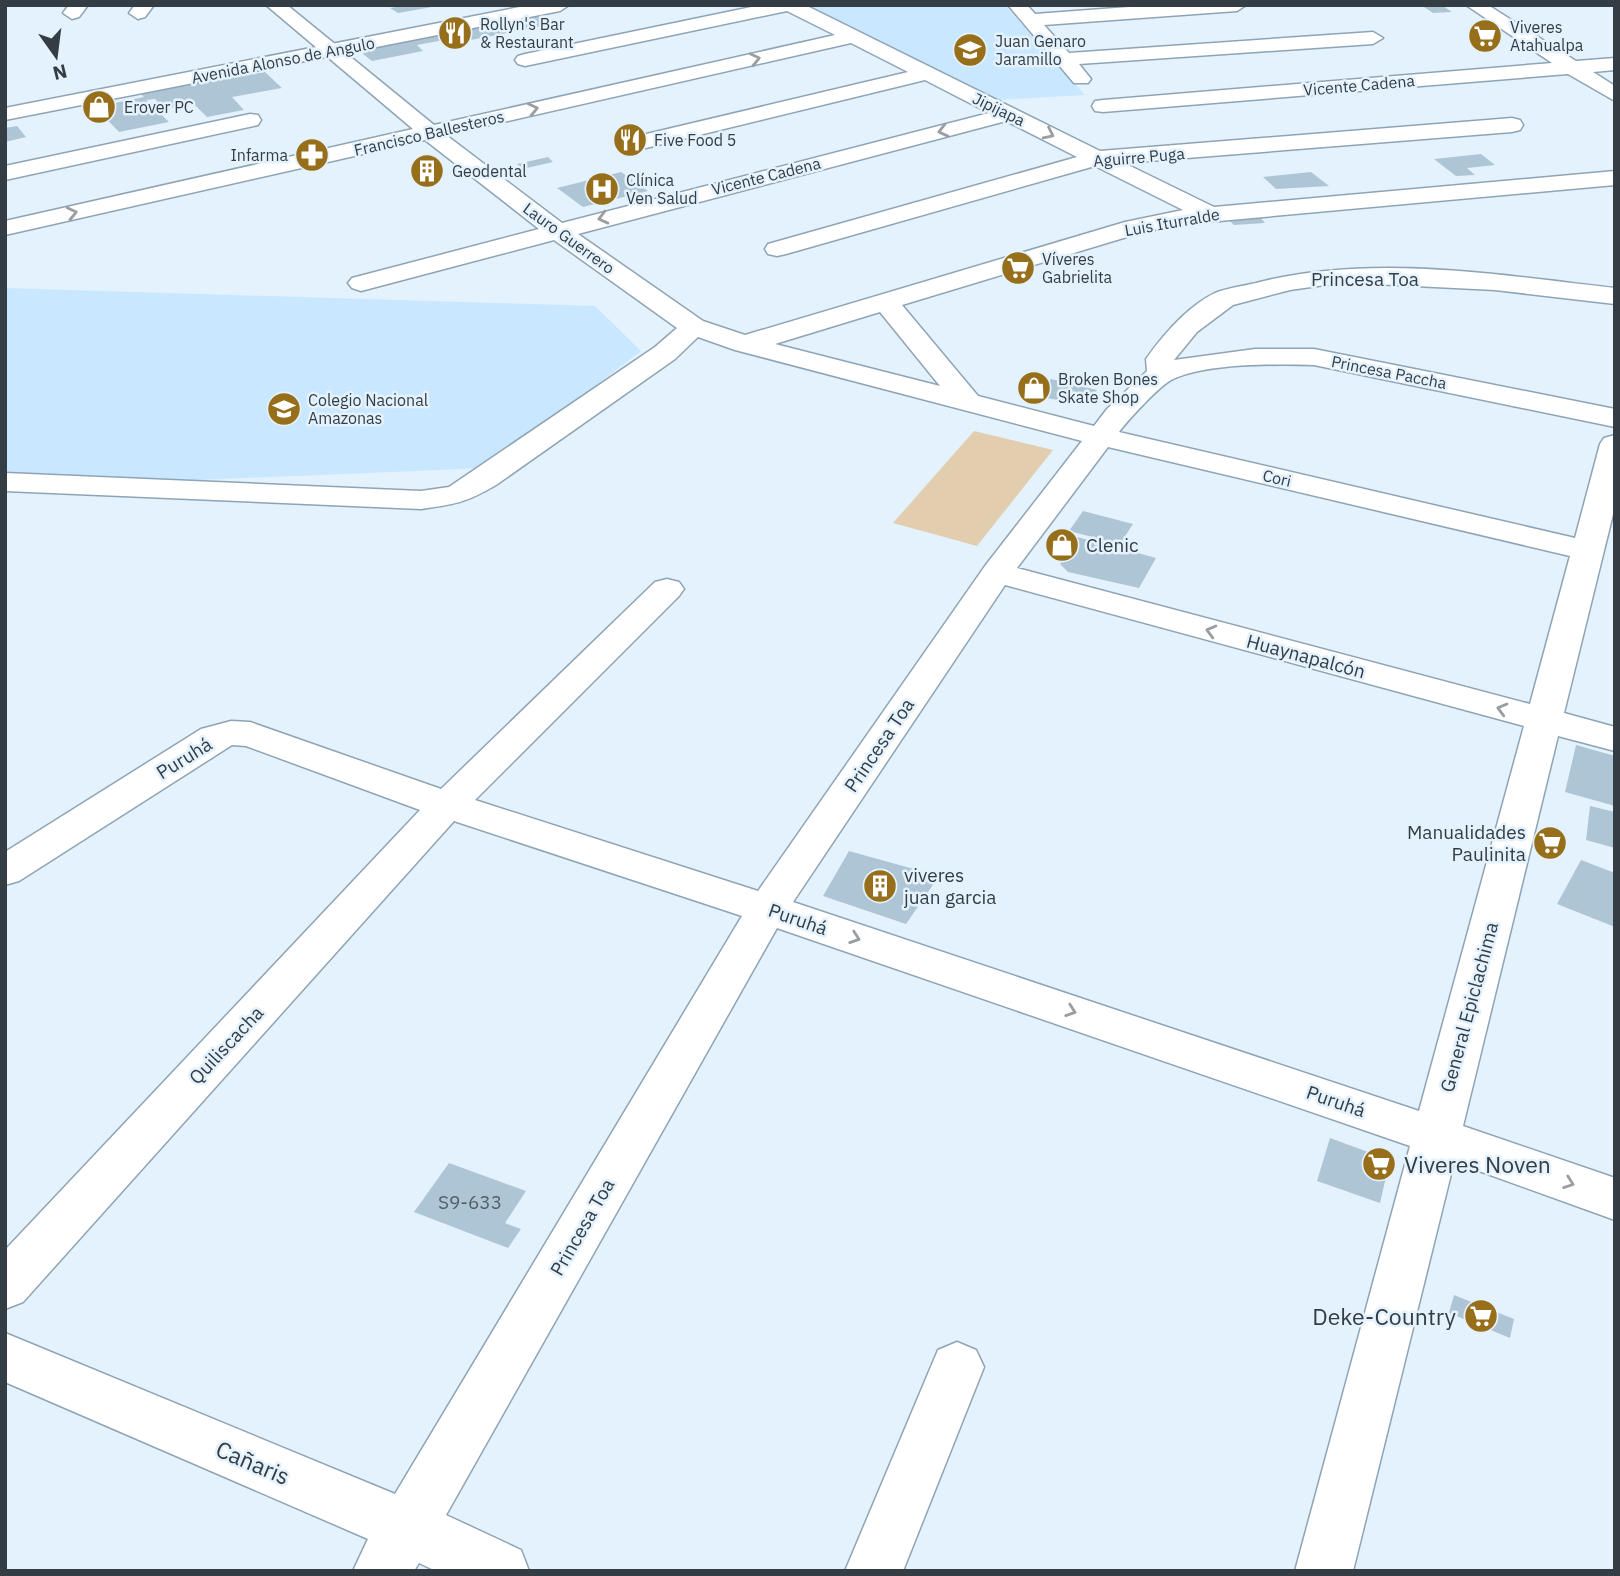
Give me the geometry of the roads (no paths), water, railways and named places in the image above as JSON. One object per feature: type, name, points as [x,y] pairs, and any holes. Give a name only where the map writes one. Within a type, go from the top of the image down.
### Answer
[{"type":"street","name":"Lauro Guerrero","points":[[275,5],[326,44],[430,133],[556,230],[694,327],[745,344]]},
{"type":"street","name":"Avenida Alonso de Angulo","points":[[5,114],[493,5]]},
{"type":"street","name":"Avenida Alonso de Angulo","points":[[5,99],[560,5]]},
{"type":"street","name":"Jipijapa","points":[[790,5],[1207,214]]},
{"type":"street","points":[[525,60],[790,5]]},
{"type":"street","points":[[1024,12],[1237,5]]},
{"type":"street","points":[[1475,5],[1615,95]]},
{"type":"street","points":[[1024,12],[1103,106],[1207,214]]},
{"type":"street","name":"Francisco Ballesteros","points":[[5,229],[852,37]]},
{"type":"street","points":[[1064,59],[1373,38]]},
{"type":"street","name":"Vicente Cadena","points":[[1103,106],[1615,64]]},
{"type":"street","points":[[646,141],[925,74]]},
{"type":"street","name":"Vicente Cadena","points":[[361,283],[1009,114]]},
{"type":"street","points":[[5,173],[250,120]]},
{"type":"street","name":"Aguirre Puga","points":[[776,249],[1099,158],[1511,125]]},
{"type":"street","name":"Luis Iturralde","points":[[745,344],[1134,226],[1207,214],[1615,178]]},
{"type":"street","name":"Princesa Toa","points":[[394,1549],[767,909],[997,573],[1117,415],[1161,373],[1160,359],[1188,326],[1224,299],[1289,282],[1325,277],[1495,282],[1615,296]]},
{"type":"street","points":[[886,302],[968,402]]},
{"type":"street","points":[[5,482],[421,500],[457,495],[665,353],[694,327]]},
{"type":"street","name":"Cori","points":[[745,344],[1101,436],[1588,551]]},
{"type":"street","name":"Princesa Paccha","points":[[1161,373],[1201,363],[1264,354],[1314,357],[1615,418]]},
{"type":"street","name":"General Epiclachima","points":[[1324,1571],[1615,444]]},
{"type":"street","name":"Huaynapalcón","points":[[997,573],[1615,739]]},
{"type":"street","name":"Quiliscacha","points":[[5,1286],[447,805],[667,589]]},
{"type":"street","name":"Puruhá","points":[[5,871],[214,738],[231,733],[250,734],[447,805],[767,909],[1435,1135],[1615,1199]]},
{"type":"street","name":"Cañaris","points":[[5,1357],[394,1549],[500,1571]]},
{"type":"street","points":[[874,1571],[957,1367]]},
{"type":"place","name":"Rollyn's Bar & Restaurant","points":[[455,33]]},
{"type":"place","name":"Viveres Atahualpa","points":[[1485,36]]},
{"type":"place","name":"Juan Genaro Jaramillo","points":[[970,50]]},
{"type":"place","name":"Erover PC","points":[[99,107]]},
{"type":"place","name":"Five Food 5","points":[[630,140]]},
{"type":"place","name":"Infarma","points":[[312,155]]},
{"type":"place","name":"Geodental","points":[[427,171]]},
{"type":"place","name":"Clínica Ven Salud","points":[[602,189]]},
{"type":"place","name":"Víveres Gabrielita","points":[[1018,268]]},
{"type":"place","name":"Broken Bones Skate Shop","points":[[1034,388]]},
{"type":"place","name":"Colegio Nacional Amazonas","points":[[284,409]]},
{"type":"place","name":"Clenic","points":[[1062,545]]},
{"type":"place","name":"Manualidades Paulinita","points":[[1550,843]]},
{"type":"place","name":"viveres juan garcia","points":[[880,886]]},
{"type":"place","name":"Viveres Noven","points":[[1379,1164]]},
{"type":"place","name":"Deke-Country","points":[[1481,1316]]}]
